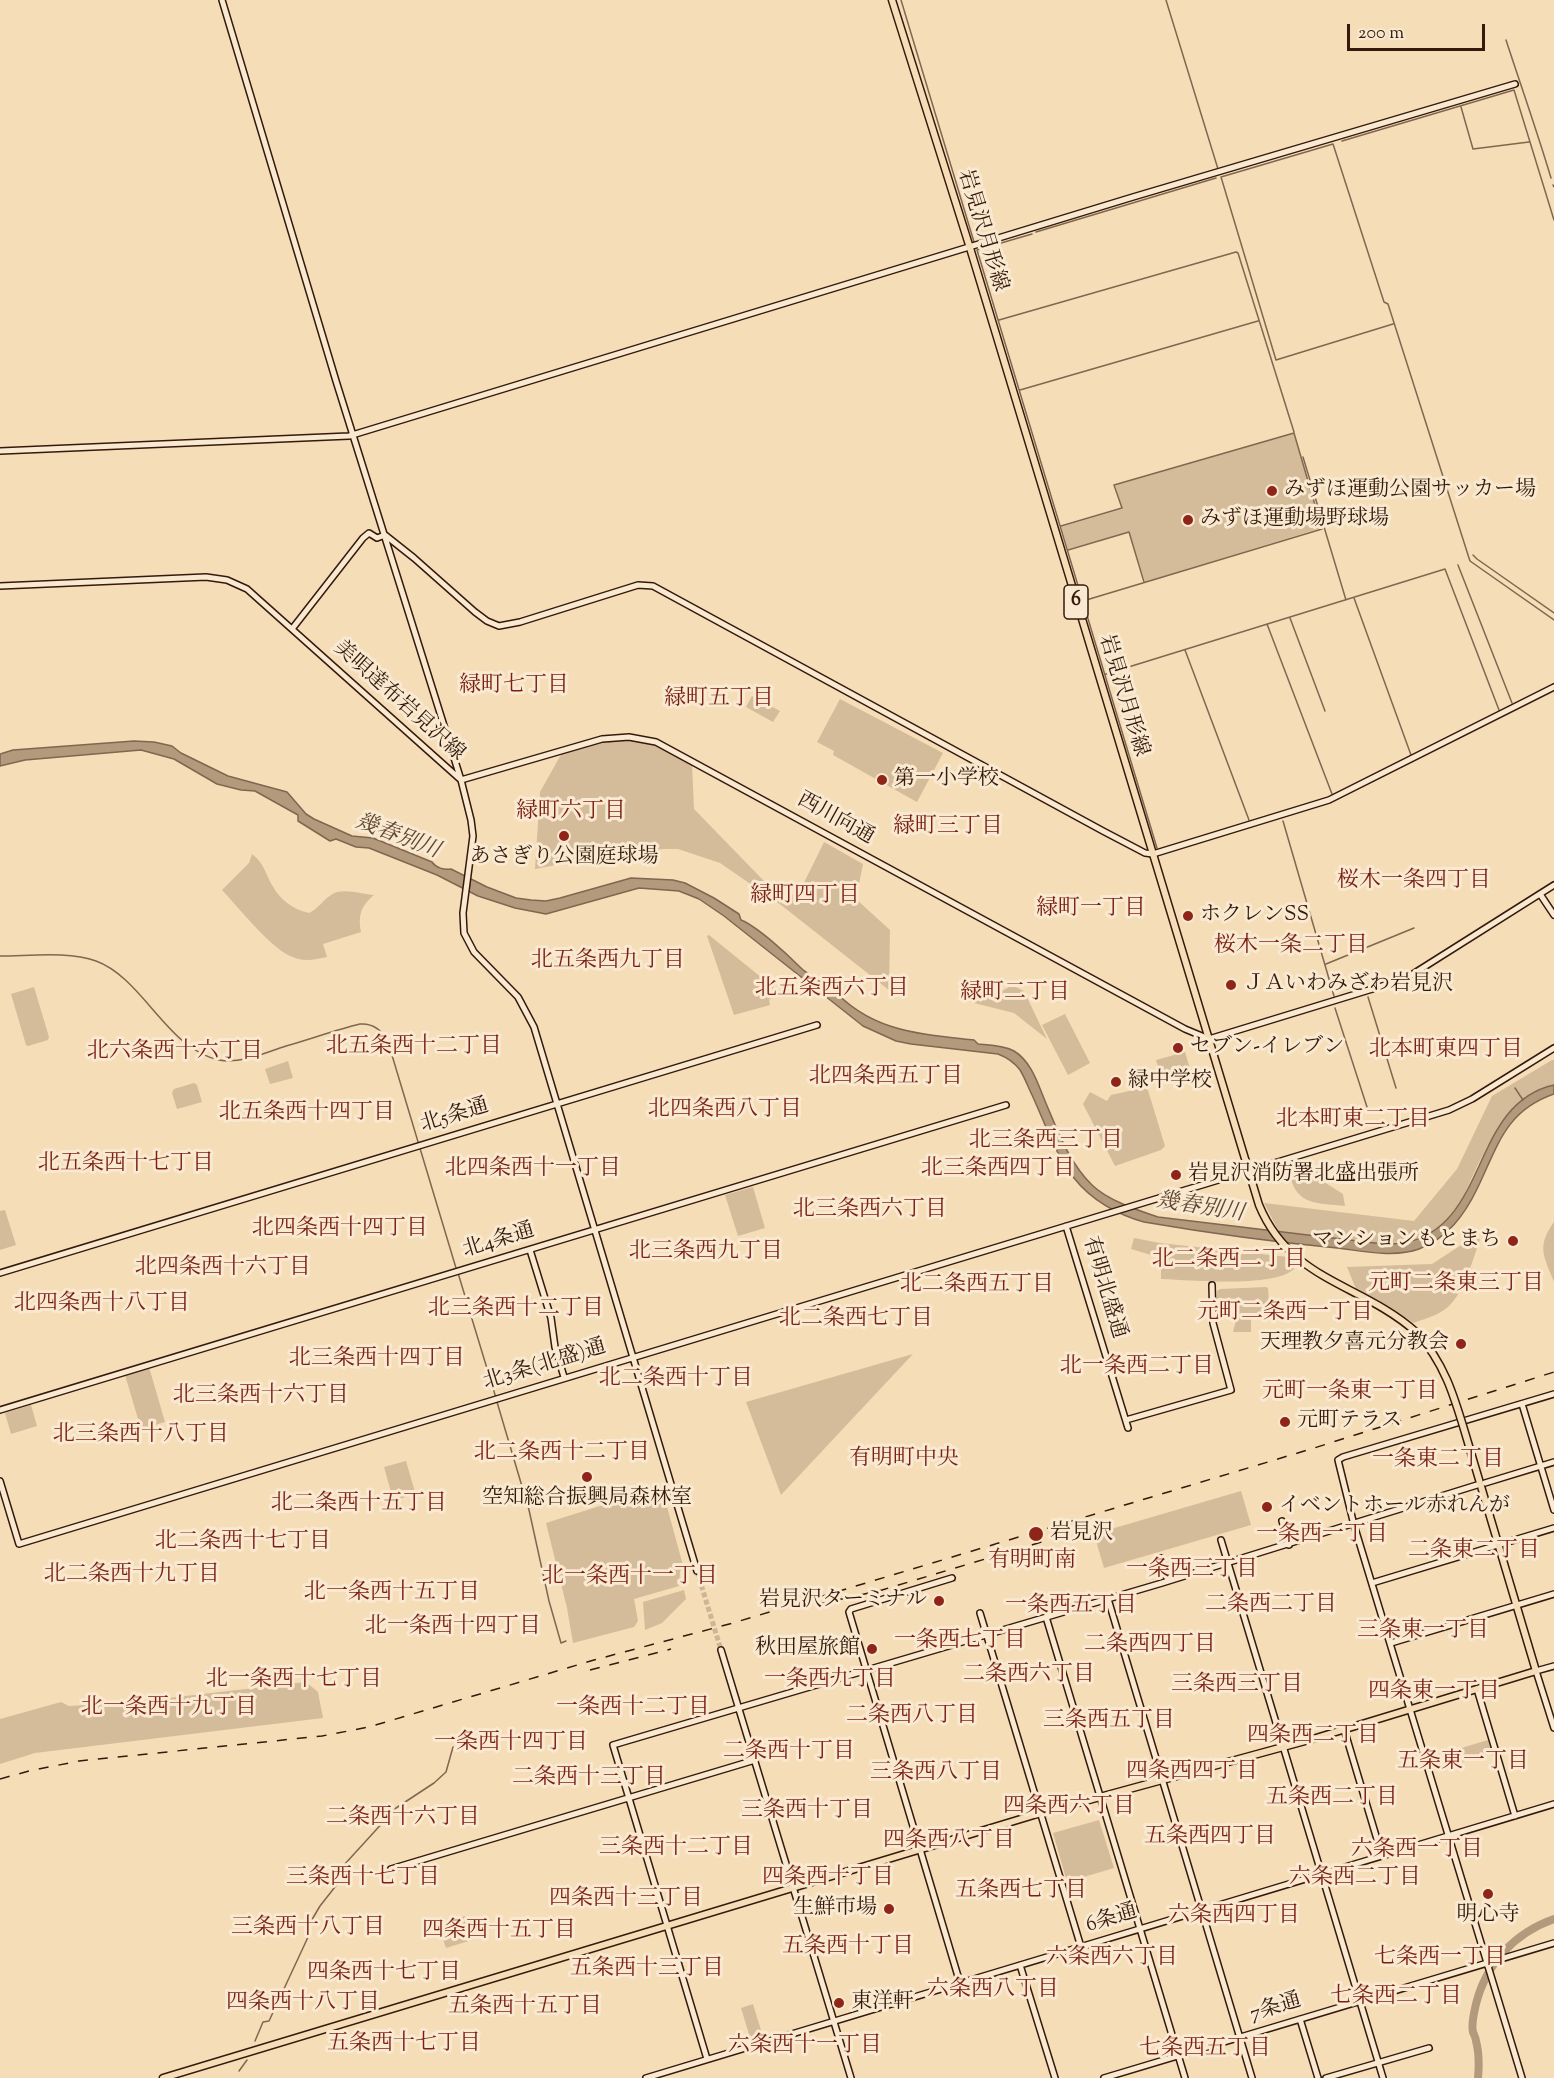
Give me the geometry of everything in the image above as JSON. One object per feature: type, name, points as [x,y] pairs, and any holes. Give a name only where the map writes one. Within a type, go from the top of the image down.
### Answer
[{"type":"main road","name":"岩見沢月形線","points":[[892,0],[970,248],[1264,1218],[1276,1237],[1298,1260],[1392,1314],[1416,1332],[1427,1344],[1443,1369],[1499,1545]]},
{"type":"main road","name":"6","points":[[1499,1545],[1536,1671]]},
{"type":"main road","points":[[163,2078],[1100,1795],[1284,1747],[1536,1671]]},
{"type":"street","points":[[222,0],[353,435],[461,780]]},
{"type":"street","points":[[0,451],[353,435],[1133,197],[1515,84]]},
{"type":"street","points":[[292,630],[366,535],[377,538],[386,535]]},
{"type":"street","points":[[386,535],[475,612],[499,626],[520,622],[634,586],[647,585],[657,588],[1145,853],[1153,854],[1329,800],[1554,687]]},
{"type":"street","name":"美唄達布岩見沢線","points":[[0,586],[218,578],[232,581],[247,589],[461,780],[472,825],[463,923],[468,943],[524,1005],[534,1027],[697,1571]]},
{"type":"street","name":"西川向通","points":[[461,780],[602,739],[629,737],[656,742],[1185,1029],[1209,1039]]},
{"type":"street","points":[[1209,1039],[1405,979],[1554,885]]},
{"type":"street","points":[[1540,894],[1554,915]]},
{"type":"street","name":"北5条通","points":[[0,1273],[817,1025]]},
{"type":"street","points":[[1248,1171],[1449,1110],[1479,1095],[1554,1048]]},
{"type":"street","name":"北4条通","points":[[0,1410],[1006,1104]]},
{"type":"street","name":"北3条(北盛)通","points":[[0,1481],[19,1544],[1248,1171]]},
{"type":"street","name":"有明北盛通","points":[[1066,1226],[1128,1428]]},
{"type":"street","points":[[530,1250],[551,1318],[555,1347],[564,1377]]},
{"type":"street","points":[[1126,1420],[1231,1390],[1213,1323],[1212,1285]]},
{"type":"street","points":[[1522,2078],[1354,1525],[1338,1462],[1340,1458],[1554,1394]]},
{"type":"street","points":[[1522,1404],[1554,1510]]},
{"type":"street","points":[[1485,1483],[1554,1462]]},
{"type":"street","points":[[707,2059],[613,1745],[1289,1545],[1477,1485]]},
{"type":"street","points":[[1282,1521],[1289,1545]]},
{"type":"street","points":[[1372,1583],[1554,1528]]},
{"type":"street","points":[[1221,1540],[1383,2078]]},
{"type":"street","points":[[1161,1558],[1168,1581]]},
{"type":"street","points":[[952,1578],[851,1609],[849,1612],[960,1983]]},
{"type":"street","points":[[1390,1643],[1554,1594]]},
{"type":"street","points":[[1108,1599],[1252,2078]]},
{"type":"street","points":[[980,1612],[1082,1947]]},
{"type":"street","points":[[1046,1617],[1185,2078]]},
{"type":"street","points":[[721,1650],[851,2078]]},
{"type":"street","points":[[1554,1666],[1536,1671],[1554,1728]]},
{"type":"street","points":[[1477,1689],[1515,1816]]},
{"type":"street","points":[[1344,1729],[1382,1856]]},
{"type":"street","points":[[391,1869],[755,1760]]},
{"type":"street","name":"6条通","points":[[646,2078],[1554,1804]]},
{"type":"street","name":"7条通","points":[[1104,2078],[1480,1965],[1488,1960],[1554,1942]]},
{"type":"street","points":[[1020,1965],[1054,2078]]},
{"type":"street","points":[[1300,2019],[1318,2078]]},
{"type":"street","points":[[1326,2078],[1429,2048]]},
{"type":"shaded area","points":[[1294,433],[1321,528],[1145,582],[1129,532],[1068,549],[1061,527],[1122,509],[1115,485]]},
{"type":"shaded area","points":[[752,696],[780,711],[773,722],[746,707]]},
{"type":"shaded area","points":[[840,699],[943,753],[917,802],[833,755],[834,751],[817,742]]},
{"type":"shaded area","points":[[634,739],[662,747],[692,763],[694,809],[765,882],[797,897],[824,842],[863,864],[856,899],[890,930],[889,990],[781,905],[720,863],[678,849],[664,849],[625,852],[535,869],[540,792],[563,751],[606,740]]},
{"type":"shaded area","points":[[134,741],[172,746],[181,753],[228,776],[287,792],[306,814],[314,819],[352,836],[373,838],[516,898],[546,901],[631,878],[673,880],[685,883],[739,914],[741,920],[764,935],[804,971],[827,988],[831,987],[846,1002],[862,1013],[879,1022],[934,1036],[974,1040],[978,1044],[1001,1046],[1020,1055],[1033,1073],[1064,1145],[1084,1176],[1106,1195],[1158,1217],[1366,1242],[1403,1243],[1431,1233],[1451,1215],[1467,1191],[1492,1139],[1507,1116],[1527,1097],[1554,1085],[1554,1094],[1537,1101],[1514,1120],[1505,1132],[1472,1199],[1460,1217],[1438,1239],[1419,1249],[1399,1253],[1368,1252],[1241,1237],[1144,1222],[1106,1206],[1088,1193],[1074,1178],[1056,1149],[1022,1073],[1010,1060],[998,1054],[896,1041],[863,1026],[724,916],[699,899],[679,891],[639,888],[546,914],[515,908],[478,896],[437,875],[369,848],[356,847],[336,839],[330,841],[298,821],[298,815],[255,791],[217,784],[174,759],[141,750],[25,760],[0,766],[0,754],[13,750]]},
{"type":"shaded area","points":[[252,854],[262,865],[279,895],[288,904],[303,912],[309,913],[328,897],[340,891],[374,895],[362,911],[361,932],[323,944],[327,957],[304,960],[282,951],[264,936],[222,890],[249,863]]},
{"type":"shaded area","points":[[709,935],[783,995],[769,999],[770,1005],[734,1015],[707,936]]},
{"type":"shaded area","points":[[1012,985],[1024,991],[1047,1039],[1014,1013],[970,1002],[973,995],[1004,990]]},
{"type":"shaded area","points":[[34,987],[49,1037],[48,1040],[28,1046],[11,994]]},
{"type":"shaded area","points":[[1065,1014],[1090,1063],[1068,1075],[1042,1025]]},
{"type":"shaded area","points":[[1185,1052],[1191,1072],[1162,1081],[1156,1060]]},
{"type":"shaded area","points":[[1554,1060],[1554,1085],[1520,1102],[1507,1117],[1485,1152],[1459,1206],[1436,1230],[1423,1237],[1396,1243],[1365,1242],[1279,1232],[1264,1203],[1414,1221],[1457,1169],[1492,1096]]},
{"type":"shaded area","points":[[288,1061],[293,1078],[270,1084],[265,1069]]},
{"type":"shaded area","points":[[194,1083],[197,1085],[202,1102],[177,1109],[172,1093],[174,1089]]},
{"type":"shaded area","points":[[1147,1087],[1165,1146],[1161,1150],[1115,1166],[1083,1104],[1090,1092],[1107,1101],[1111,1095]]},
{"type":"shaded area","points":[[1319,1167],[1324,1182],[1343,1194],[1345,1206],[1310,1201],[1297,1192],[1290,1175],[1296,1171]]},
{"type":"shaded area","points":[[753,1187],[765,1228],[738,1236],[725,1195]]},
{"type":"shaded area","points":[[5,1210],[16,1245],[0,1250],[0,1211]]},
{"type":"shaded area","points":[[1554,1222],[1554,1282],[1543,1245]]},
{"type":"shaded area","points":[[1134,1238],[1288,1257],[1296,1263],[1296,1266],[1288,1273],[1274,1278],[1255,1280],[1234,1282],[1161,1279],[1161,1258],[1131,1249]]},
{"type":"shaded area","points":[[1472,1238],[1480,1239],[1457,1297],[1441,1312],[1414,1323],[1356,1289],[1347,1267],[1432,1264]]},
{"type":"shaded area","points":[[1268,1288],[1270,1317],[1251,1317],[1251,1332],[1233,1332],[1238,1312],[1217,1312],[1217,1291]]},
{"type":"shaded area","points":[[913,1354],[781,1495],[746,1402]]},
{"type":"shaded area","points":[[149,1367],[165,1422],[141,1429],[125,1375]]},
{"type":"shaded area","points":[[31,1405],[37,1426],[11,1434],[5,1413]]},
{"type":"shaded area","points":[[406,1461],[415,1492],[396,1500],[393,1499],[384,1467]]},
{"type":"shaded area","points":[[1241,1491],[1251,1525],[1104,1568],[1094,1534]]},
{"type":"shaded area","points":[[663,1492],[684,1569],[680,1571],[679,1586],[634,1599],[638,1621],[634,1627],[573,1643],[567,1608],[546,1523],[622,1499],[625,1504]]},
{"type":"shaded area","points":[[684,1590],[686,1599],[662,1623],[645,1630],[643,1602]]},
{"type":"shaded area","points":[[306,1682],[318,1692],[323,1718],[35,1753],[0,1764],[0,1719],[61,1702],[69,1706],[125,1703]]},
{"type":"shaded area","points":[[1488,1740],[1492,1753],[1462,1762],[1458,1749]]},
{"type":"shaded area","points":[[1099,1820],[1114,1868],[1067,1882],[1053,1833]]},
{"type":"shaded area","points":[[465,1916],[472,1940],[446,1948],[438,1924]]},
{"type":"shaded area","points":[[753,2004],[763,2037],[751,2041],[741,2008]]},
{"type":"waterway","points":[[901,0],[974,242]]},
{"type":"waterway","points":[[1166,0],[1218,169]]},
{"type":"waterway","points":[[1506,40],[1551,178]]},
{"type":"waterway","points":[[1342,141],[1514,90],[1554,220]]},
{"type":"waterway","points":[[1461,107],[1473,149],[1529,142]]},
{"type":"waterway","points":[[1221,177],[1333,144],[1384,302],[1388,304],[1470,561],[1554,620]]},
{"type":"waterway","points":[[1221,177],[1276,360],[1393,324]]},
{"type":"waterway","points":[[1036,232],[1216,178]]},
{"type":"waterway","points":[[1032,234],[977,250],[1157,848]]},
{"type":"waterway","points":[[999,320],[1236,252],[1294,432]]},
{"type":"waterway","points":[[1020,390],[1258,321]]},
{"type":"waterway","points":[[1061,526],[1122,508],[1114,485],[1294,433],[1322,529],[1083,601]]},
{"type":"waterway","points":[[1303,457],[1346,600]]},
{"type":"waterway","points":[[1068,550],[1129,532],[1144,582]]},
{"type":"waterway","points":[[1473,555],[1554,613]]},
{"type":"waterway","points":[[1458,565],[1512,703]]},
{"type":"waterway","points":[[1106,674],[1445,569],[1499,710]]},
{"type":"waterway","points":[[1354,598],[1411,755]]},
{"type":"waterway","points":[[1290,618],[1325,711]]},
{"type":"waterway","points":[[1267,624],[1332,794]]},
{"type":"waterway","points":[[1185,650],[1249,820]]},
{"type":"waterway","points":[[1283,821],[1334,996]]},
{"type":"waterway","points":[[1326,964],[1414,928]]},
{"type":"waterway","points":[[0,956],[61,955],[96,961],[113,970],[128,982],[184,1042],[201,1053],[219,1060],[253,1057],[360,1024],[377,1028],[388,1042],[456,1268]]},
{"type":"waterway","points":[[1368,997],[1396,1088]]},
{"type":"waterway","points":[[1335,1008],[1367,1107]]},
{"type":"waterway","points":[[1515,1088],[1523,1100]]},
{"type":"waterway","points":[[458,1273],[496,1398]]},
{"type":"waterway","points":[[497,1402],[529,1510],[549,1601],[561,1643],[566,1641]]},
{"type":"waterway","points":[[255,2041],[263,2022],[269,2021],[309,1935],[307,1928],[320,1906],[342,1878],[344,1865],[396,1808],[434,1783],[446,1772],[453,1747]]},
{"type":"waterway","points":[[1478,2078],[1479,2064],[1473,2022],[1476,2004],[1487,1976],[1495,1963],[1514,1942],[1526,1933],[1554,1919]]},
{"type":"waterway","points":[[239,2071],[247,2060]]},
{"type":"tunnel","points":[[697,1571],[721,1650]]},
{"type":"railway","points":[[0,1779],[79,1761],[322,1736],[369,1727],[594,1660],[733,1623],[1311,1449],[1554,1372]]},
{"type":"railway","points":[[820,1604],[882,1590],[1045,1541]]},
{"type":"railway","points":[[590,1670],[671,1649]]},
{"type":"place","name":"みずほ運動公園サッカー場","points":[[1272,491]]},
{"type":"place","name":"みずほ運動場野球場","points":[[1188,520]]},
{"type":"place","name":"第一小学校","points":[[882,780]]},
{"type":"place","name":"あさぎり公園庭球場","points":[[564,836]]},
{"type":"place","name":"ホクレンSS","points":[[1188,916]]},
{"type":"place","name":"ＪＡいわみざわ岩見沢","points":[[1231,985]]},
{"type":"place","name":"セブン-イレブン","points":[[1178,1048]]},
{"type":"place","name":"緑中学校","points":[[1116,1082]]},
{"type":"place","name":"岩見沢消防署北盛出張所","points":[[1176,1175]]},
{"type":"place","name":"マンションもとまち","points":[[1513,1241]]},
{"type":"place","name":"天理教夕喜元分教会","points":[[1461,1344]]},
{"type":"place","name":"元町テラス","points":[[1285,1422]]},
{"type":"place","name":"空知総合振興局森林室","points":[[587,1477]]},
{"type":"place","name":"イベントホール赤れんが","points":[[1267,1507]]},
{"type":"place","name":"岩見沢","points":[[1036,1534]]},
{"type":"place","name":"岩見沢ターミナル","points":[[939,1601]]},
{"type":"place","name":"秋田屋旅館","points":[[872,1649]]},
{"type":"place","name":"明心寺","points":[[1488,1894]]},
{"type":"place","name":"生鮮市場","points":[[889,1909]]},
{"type":"place","name":"東洋軒","points":[[839,2003]]},
{"type":"district","name":"緑町七丁目","points":[[514,687]]},
{"type":"district","name":"緑町五丁目","points":[[719,700]]},
{"type":"district","name":"緑町六丁目","points":[[571,813]]},
{"type":"district","name":"緑町三丁目","points":[[948,828]]},
{"type":"district","name":"桜木一条四丁目","points":[[1414,882]]},
{"type":"district","name":"緑町四丁目","points":[[805,897]]},
{"type":"district","name":"緑町一丁目","points":[[1091,910]]},
{"type":"district","name":"桜木一条二丁目","points":[[1291,947]]},
{"type":"district","name":"北五条西九丁目","points":[[608,962]]},
{"type":"district","name":"北五条西六丁目","points":[[832,990]]},
{"type":"district","name":"緑町二丁目","points":[[1015,994]]},
{"type":"district","name":"北五条西十二丁目","points":[[414,1048]]},
{"type":"district","name":"北本町東四丁目","points":[[1446,1051]]},
{"type":"district","name":"北六条西十六丁目","points":[[175,1053]]},
{"type":"district","name":"北四条西五丁目","points":[[886,1078]]},
{"type":"district","name":"北四条西八丁目","points":[[725,1111]]},
{"type":"district","name":"北五条西十四丁目","points":[[307,1114]]},
{"type":"district","name":"北本町東二丁目","points":[[1353,1121]]},
{"type":"district","name":"北三条西三丁目","points":[[1046,1142]]},
{"type":"district","name":"北五条西十七丁目","points":[[126,1165]]},
{"type":"district","name":"北四条西十一丁目","points":[[533,1170]]},
{"type":"district","name":"北三条西四丁目","points":[[998,1170]]},
{"type":"district","name":"北三条西六丁目","points":[[870,1211]]},
{"type":"district","name":"北四条西十四丁目","points":[[340,1230]]},
{"type":"district","name":"北三条西九丁目","points":[[706,1253]]},
{"type":"district","name":"北二条西二丁目","points":[[1229,1261]]},
{"type":"district","name":"北四条西十六丁目","points":[[223,1269]]},
{"type":"district","name":"元町二条東三丁目","points":[[1456,1285]]},
{"type":"district","name":"北二条西五丁目","points":[[977,1286]]},
{"type":"district","name":"北四条西十八丁目","points":[[102,1305]]},
{"type":"district","name":"北三条西十二丁目","points":[[516,1310]]},
{"type":"district","name":"元町二条西一丁目","points":[[1285,1314]]},
{"type":"district","name":"北二条西七丁目","points":[[856,1320]]},
{"type":"district","name":"北三条西十四丁目","points":[[377,1360]]},
{"type":"district","name":"北一条西二丁目","points":[[1137,1368]]},
{"type":"district","name":"北二条西十丁目","points":[[676,1380]]},
{"type":"district","name":"元町一条東一丁目","points":[[1350,1393]]},
{"type":"district","name":"北三条西十六丁目","points":[[261,1397]]},
{"type":"district","name":"北三条西十八丁目","points":[[141,1436]]},
{"type":"district","name":"北二条西十二丁目","points":[[562,1454]]},
{"type":"district","name":"有明町中央","points":[[904,1460]]},
{"type":"district","name":"一条東二丁目","points":[[1438,1461]]},
{"type":"district","name":"北二条西十五丁目","points":[[359,1505]]},
{"type":"district","name":"一条西一丁目","points":[[1322,1536]]},
{"type":"district","name":"北二条西十七丁目","points":[[243,1543]]},
{"type":"district","name":"二条東二丁目","points":[[1474,1552]]},
{"type":"district","name":"有明町南","points":[[1032,1562]]},
{"type":"district","name":"一条西三丁目","points":[[1192,1571]]},
{"type":"district","name":"北二条西十九丁目","points":[[132,1576]]},
{"type":"district","name":"北一条西十一丁目","points":[[630,1578]]},
{"type":"district","name":"北一条西十五丁目","points":[[392,1594]]},
{"type":"district","name":"二条西二丁目","points":[[1271,1606]]},
{"type":"district","name":"一条西五丁目","points":[[1071,1607]]},
{"type":"district","name":"北一条西十四丁目","points":[[453,1628]]},
{"type":"district","name":"三条東一丁目","points":[[1423,1632]]},
{"type":"district","name":"一条西七丁目","points":[[960,1642]]},
{"type":"district","name":"二条西四丁目","points":[[1150,1646]]},
{"type":"district","name":"二条西六丁目","points":[[1029,1676]]},
{"type":"district","name":"北一条西十七丁目","points":[[294,1681]]},
{"type":"district","name":"一条西九丁目","points":[[830,1681]]},
{"type":"district","name":"三条西三丁目","points":[[1237,1686]]},
{"type":"district","name":"四条東一丁目","points":[[1434,1693]]},
{"type":"district","name":"北一条西十九丁目","points":[[169,1709]]},
{"type":"district","name":"一条西十二丁目","points":[[633,1709]]},
{"type":"district","name":"二条西八丁目","points":[[912,1717]]},
{"type":"district","name":"三条西五丁目","points":[[1109,1722]]},
{"type":"district","name":"四条西二丁目","points":[[1313,1737]]},
{"type":"district","name":"一条西十四丁目","points":[[511,1744]]},
{"type":"district","name":"二条西十丁目","points":[[789,1753]]},
{"type":"district","name":"五条東一丁目","points":[[1463,1763]]},
{"type":"district","name":"四条西四丁目","points":[[1192,1773]]},
{"type":"district","name":"三条西八丁目","points":[[936,1774]]},
{"type":"district","name":"二条西十三丁目","points":[[589,1779]]},
{"type":"district","name":"五条西二丁目","points":[[1332,1799]]},
{"type":"district","name":"四条西六丁目","points":[[1069,1808]]},
{"type":"district","name":"三条西十丁目","points":[[807,1812]]},
{"type":"district","name":"二条西十六丁目","points":[[403,1819]]},
{"type":"district","name":"五条西四丁目","points":[[1210,1838]]},
{"type":"district","name":"四条西八丁目","points":[[949,1842]]},
{"type":"district","name":"三条西十二丁目","points":[[676,1849]]},
{"type":"district","name":"六条西一丁目","points":[[1417,1851]]},
{"type":"district","name":"三条西十七丁目","points":[[363,1879]]},
{"type":"district","name":"四条西十丁目","points":[[828,1879]]},
{"type":"district","name":"六条西二丁目","points":[[1355,1879]]},
{"type":"district","name":"五条西七丁目","points":[[1021,1892]]},
{"type":"district","name":"四条西十三丁目","points":[[626,1900]]},
{"type":"district","name":"六条西四丁目","points":[[1234,1917]]},
{"type":"district","name":"三条西十八丁目","points":[[308,1929]]},
{"type":"district","name":"四条西十五丁目","points":[[499,1932]]},
{"type":"district","name":"五条西十丁目","points":[[848,1948]]},
{"type":"district","name":"六条西六丁目","points":[[1112,1959]]},
{"type":"district","name":"七条西一丁目","points":[[1440,1959]]},
{"type":"district","name":"五条西十三丁目","points":[[647,1970]]},
{"type":"district","name":"四条西十七丁目","points":[[384,1974]]},
{"type":"district","name":"六条西八丁目","points":[[993,1991]]},
{"type":"district","name":"七条西二丁目","points":[[1396,1998]]},
{"type":"district","name":"四条西十八丁目","points":[[303,2004]]},
{"type":"district","name":"五条西十五丁目","points":[[525,2008]]},
{"type":"district","name":"五条西十七丁目","points":[[404,2045]]},
{"type":"district","name":"六条西十一丁目","points":[[805,2047]]},
{"type":"district","name":"七条西五丁目","points":[[1205,2050]]},
{"type":"water label","name":"幾春別川","points":[[397,838]]},
{"type":"water label","name":"幾春別川","points":[[1200,1209]]}]
